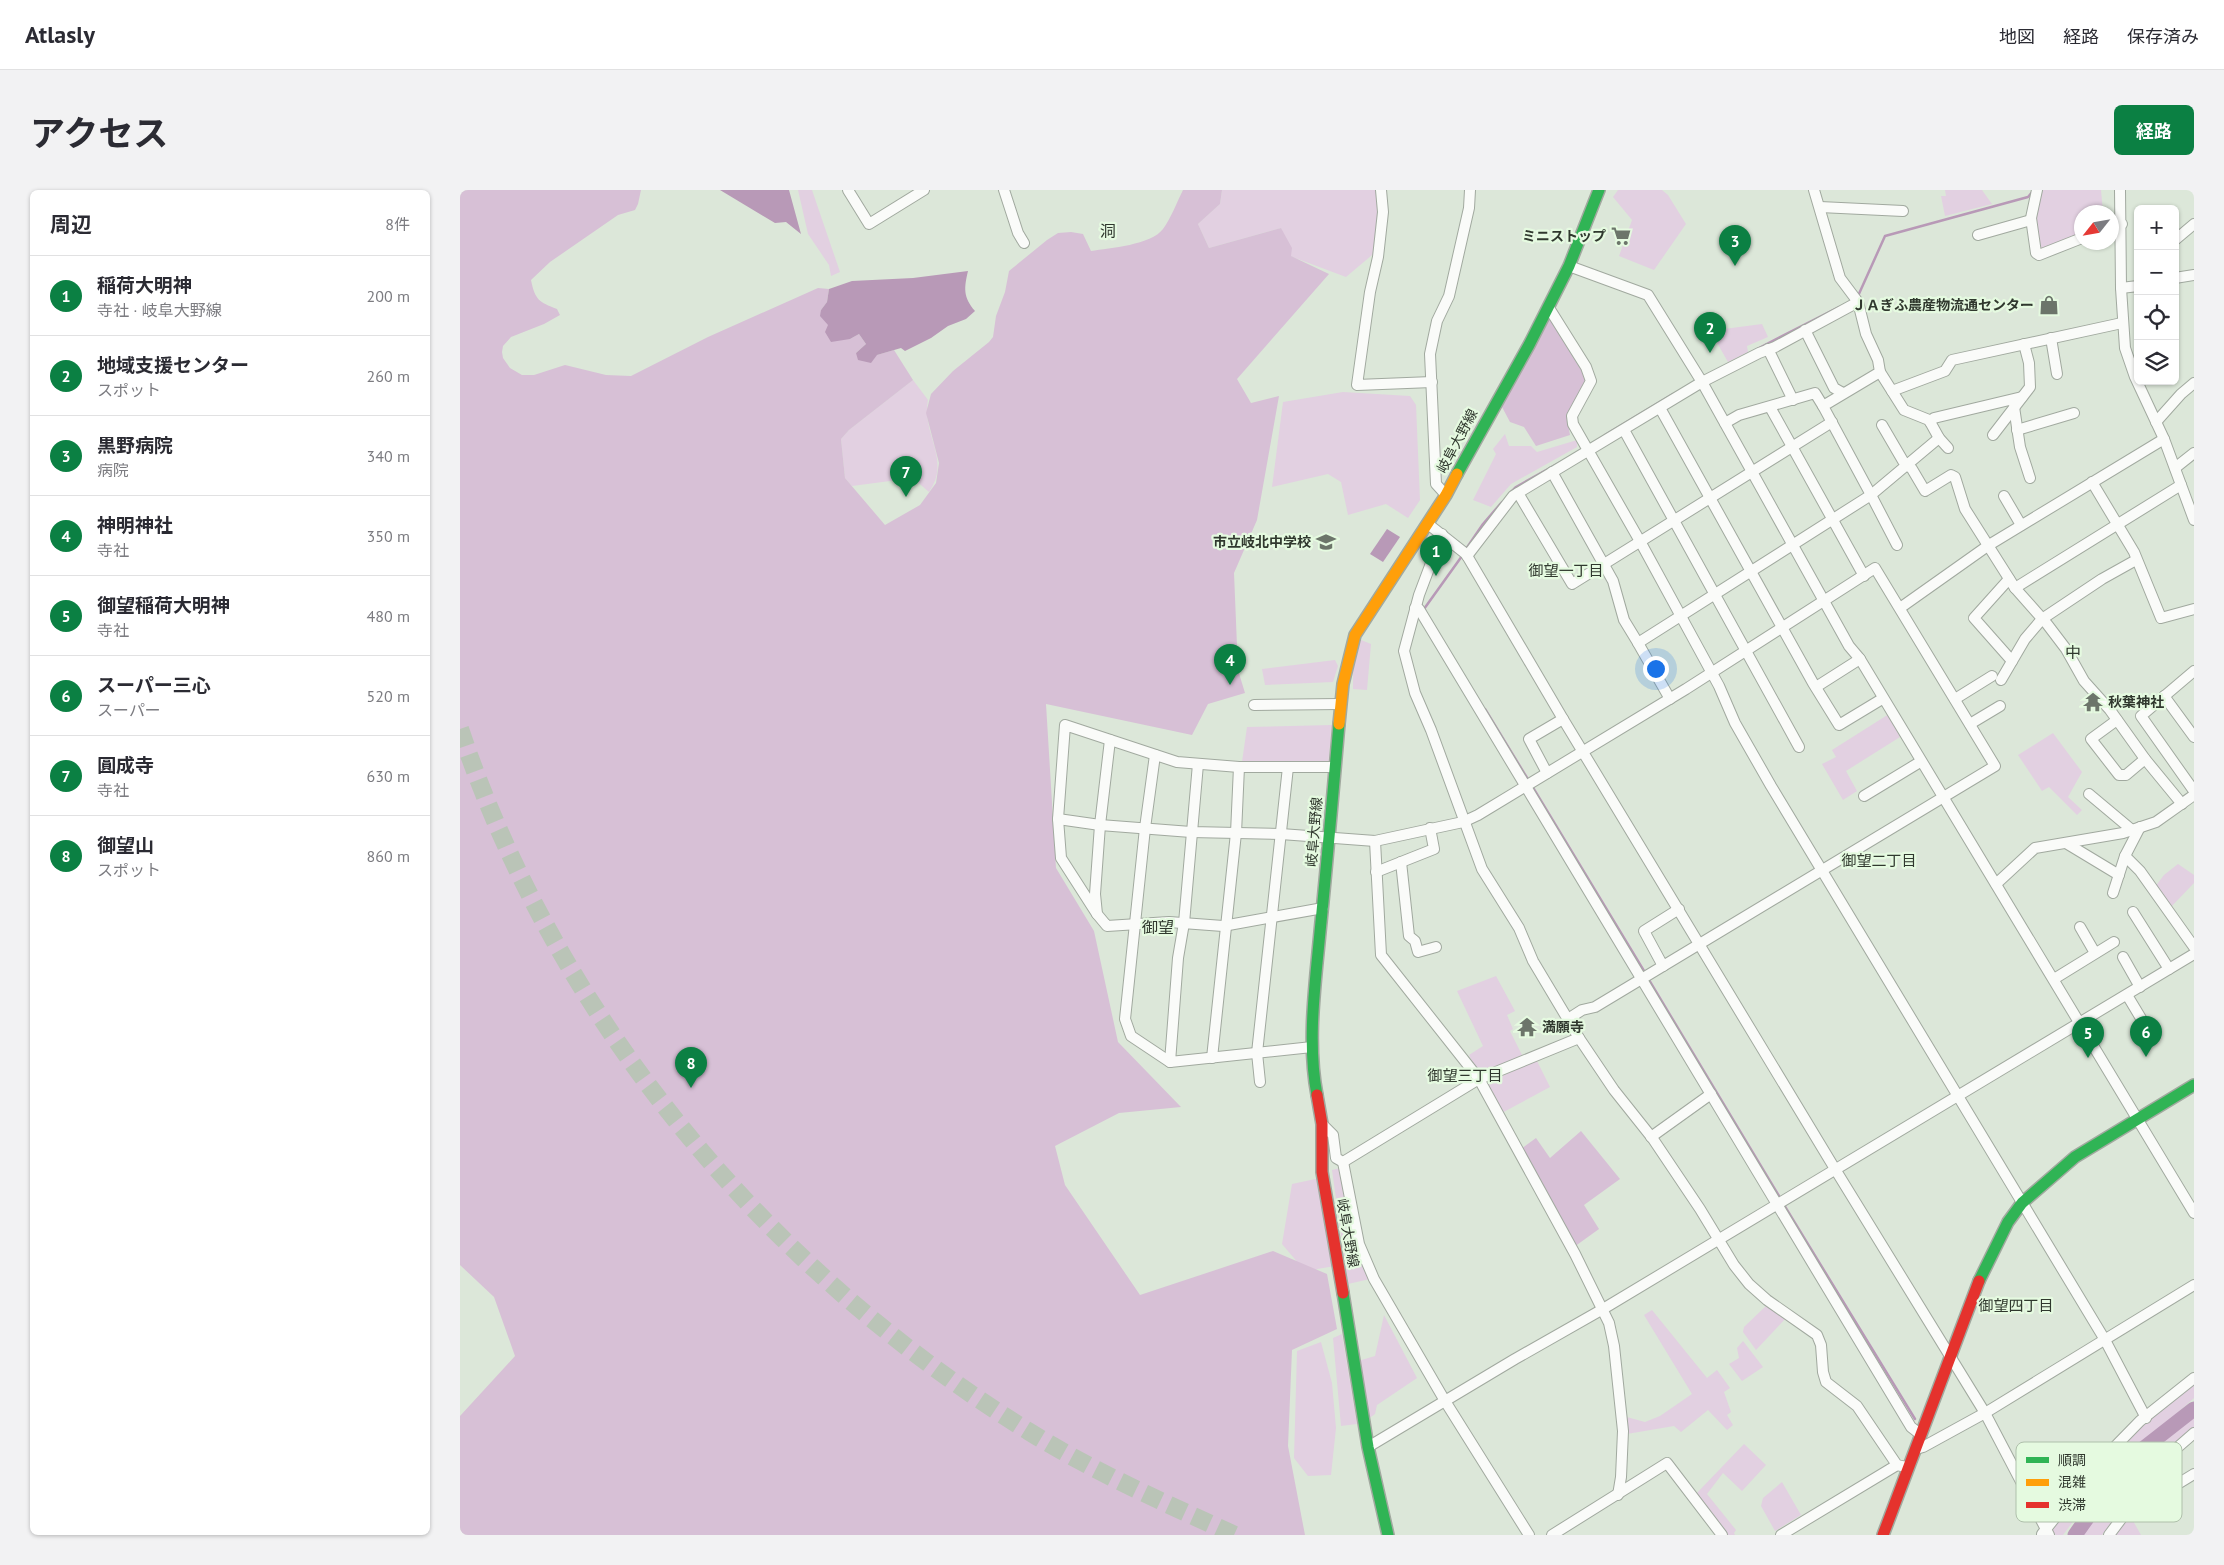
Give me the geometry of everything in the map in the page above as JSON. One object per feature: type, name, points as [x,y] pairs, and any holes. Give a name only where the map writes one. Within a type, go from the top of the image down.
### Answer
[{"type":"main road","name":"岐阜大野線","points":[[1388,1535],[1368,1447],[1333,1228],[1322,1172],[1322,1124],[1313,1075],[1312,1046],[1340,704],[1350,646],[1355,635],[1446,495],[1549,308],[1569,266],[1599,190]]},
{"type":"main road","points":[[1886,1533],[1902,1466],[1916,1449],[1949,1356],[1991,1253],[2008,1222],[2022,1203],[2075,1158],[2194,1085]]},
{"type":"street","points":[[848,190],[868,224],[924,190]]},
{"type":"street","points":[[1004,190],[1018,233],[1024,243]]},
{"type":"street","points":[[1381,190],[1383,212],[1378,257],[1370,292],[1357,384],[1432,382]]},
{"type":"street","points":[[1446,495],[1436,484],[1430,354],[1438,321],[1449,296],[1469,208],[1470,190]]},
{"type":"street","points":[[1814,190],[1840,278],[1858,302],[1866,334],[1878,360],[1880,372],[1904,410],[1930,422],[1939,438],[1948,448]]},
{"type":"street","points":[[2037,190],[2031,220],[2036,253],[2039,255],[2074,241]]},
{"type":"street","points":[[2119,205],[2120,190]]},
{"type":"street","points":[[1820,207],[1903,211]]},
{"type":"street","points":[[1978,235],[2031,220]]},
{"type":"street","points":[[2179,237],[2194,224]]},
{"type":"street","points":[[2119,250],[2125,348],[2135,377],[2164,439],[2194,520]]},
{"type":"street","points":[[1569,266],[1648,295],[1702,382],[1822,601],[1849,646],[1860,659],[1920,762],[2194,1211]]},
{"type":"street","points":[[2179,277],[2194,275]]},
{"type":"street","points":[[2121,288],[2134,286]]},
{"type":"street","points":[[1467,556],[1513,496],[1702,382],[1858,302]]},
{"type":"street","points":[[1549,308],[1586,367],[1591,381],[1572,416],[1573,424],[1719,686],[1735,723],[1821,870],[2105,1340],[2146,1418]]},
{"type":"street","points":[[1892,391],[1944,371],[1952,360],[2122,323]]},
{"type":"street","points":[[1805,330],[1834,388],[1842,393]]},
{"type":"street","points":[[2051,338],[2057,374]]},
{"type":"street","points":[[1993,434],[2030,387],[2029,363],[2024,344]]},
{"type":"street","points":[[1768,349],[1793,400]]},
{"type":"street","points":[[1823,406],[1880,372]]},
{"type":"street","points":[[2156,422],[2181,394],[2194,383]]},
{"type":"street","points":[[1725,423],[1739,415],[1815,393],[1897,545]]},
{"type":"street","points":[[1930,422],[1934,418],[2022,397]]},
{"type":"street","points":[[1770,407],[1864,576]]},
{"type":"street","points":[[1660,408],[1781,627],[1839,725],[1882,699]]},
{"type":"street","points":[[2014,408],[2020,447],[2030,478]]},
{"type":"street","points":[[2018,430],[2074,413]]},
{"type":"street","points":[[1518,493],[1572,584],[1641,543],[1832,422]]},
{"type":"street","points":[[1882,425],[1903,461],[1925,491],[1951,475],[1955,477],[1965,509],[2012,584],[2047,624],[2066,649],[2084,681],[2117,720],[2145,759],[2182,804]]},
{"type":"street","points":[[1624,430],[1799,747]]},
{"type":"street","points":[[1638,643],[1871,495],[1939,438]]},
{"type":"street","points":[[1900,608],[1989,545],[2164,439]]},
{"type":"street","points":[[2175,468],[2194,453]]},
{"type":"street","points":[[1552,472],[1613,581],[1624,620],[1670,699]]},
{"type":"street","points":[[2092,482],[2134,552],[2160,618],[2194,609]]},
{"type":"street","points":[[2012,661],[1974,618],[2012,584],[2117,525],[2181,485]]},
{"type":"street","points":[[2004,496],[2021,525]]},
{"type":"street","points":[[1428,524],[1467,556],[1563,719],[1835,1169],[1985,1412],[2016,1475]]},
{"type":"street","points":[[1442,534],[1415,608],[1404,651],[1408,668],[1463,822],[1482,869],[1519,928],[1533,961],[1579,1038],[1614,1090],[1652,1137],[1734,1264],[1750,1284],[1767,1300],[1816,1335],[1821,1346],[1822,1372],[1826,1382],[1857,1406],[1902,1466],[1781,1535]]},
{"type":"street","points":[[1955,699],[1996,678],[2012,661],[2025,639],[2042,620],[2102,579],[2136,560]]},
{"type":"street","points":[[1058,819],[1100,825],[1191,832],[1281,834],[1375,841],[1463,822],[1670,699],[1875,568],[1995,766],[1641,979],[1595,1006],[1582,1010],[1568,1018]]},
{"type":"street","points":[[1415,608],[1418,609],[1911,1427],[1920,1434]]},
{"type":"street","points":[[1816,686],[1860,659]]},
{"type":"street","points":[[1996,884],[2035,848],[2136,829],[2156,822],[2194,793],[2141,716],[2164,696],[2192,677]]},
{"type":"street","points":[[2164,696],[2194,737]]},
{"type":"street","points":[[1254,705],[1340,704]]},
{"type":"street","points":[[1970,724],[2000,706]]},
{"type":"street","points":[[1547,773],[1529,739],[1563,719]]},
{"type":"street","points":[[2117,720],[2091,740],[2119,775],[2126,775],[2145,759]]},
{"type":"street","points":[[1323,908],[1226,925],[1184,923],[1107,926],[1097,914],[1061,858],[1058,819],[1065,725],[1177,762],[1239,767],[1334,767]]},
{"type":"street","points":[[1097,914],[1095,894],[1100,825],[1110,740]]},
{"type":"street","points":[[1154,755],[1125,1019],[1131,1036],[1170,1062],[1312,1046]]},
{"type":"street","points":[[1864,796],[1920,762]]},
{"type":"street","points":[[1170,1062],[1178,958],[1184,923],[1198,764]]},
{"type":"street","points":[[1212,1058],[1236,833],[1239,767]]},
{"type":"street","points":[[1260,1082],[1256,1053],[1288,767]]},
{"type":"street","points":[[2089,794],[2136,829]]},
{"type":"street","points":[[1376,872],[1434,849],[1430,828]]},
{"type":"street","points":[[2113,893],[2136,829]]},
{"type":"street","points":[[1375,841],[1381,955],[1479,1079],[1603,1309],[1614,1346],[1623,1431],[1624,1447],[1618,1495]]},
{"type":"street","points":[[2066,843],[2119,876]]},
{"type":"street","points":[[2125,856],[2140,871],[2194,947]]},
{"type":"street","points":[[1401,862],[1409,936],[1415,941],[1418,952],[1436,947]]},
{"type":"street","points":[[1663,966],[1644,931],[1679,910]]},
{"type":"street","points":[[2133,912],[2169,969]]},
{"type":"street","points":[[2080,927],[2095,953]]},
{"type":"street","points":[[2054,979],[2114,942]]},
{"type":"street","points":[[1368,1447],[1603,1309],[2194,954]]},
{"type":"street","points":[[2123,956],[2140,987]]},
{"type":"street","points":[[2127,994],[2148,1030]]},
{"type":"street","points":[[1343,1162],[1479,1079],[1579,1038]]},
{"type":"street","points":[[1652,1137],[1711,1094]]},
{"type":"street","points":[[1322,1124],[1333,1135],[1336,1158],[1343,1162],[1359,1244],[1390,1308],[1445,1401],[1529,1535]]},
{"type":"street","points":[[1916,1449],[1923,1447],[1985,1412],[2194,1285]]},
{"type":"street","points":[[2119,1442],[2140,1421],[2194,1378]]},
{"type":"street","points":[[2182,1444],[2194,1433]]},
{"type":"street","points":[[1552,1535],[1667,1463],[1722,1535]]},
{"type":"street","points":[[2182,1481],[2194,1474]]},
{"type":"street","points":[[2045,1533],[2053,1522]]},
{"type":"street","points":[[2109,1535],[2119,1522]]},
{"type":"shaded area","points":[[460,190],[641,190],[635,210],[618,215],[550,262],[531,280],[536,296],[546,304],[557,309],[560,315],[544,324],[511,337],[503,346],[503,358],[510,368],[522,375],[534,375],[565,365],[606,375],[631,376],[708,337],[818,288],[829,289],[827,302],[821,310],[850,339],[859,334],[866,344],[856,353],[877,355],[894,350],[913,380],[849,430],[841,439],[845,478],[885,525],[920,505],[936,483],[939,463],[926,413],[931,394],[953,371],[993,337],[996,316],[1005,292],[1009,271],[1058,233],[1071,232],[1083,234],[1091,251],[1140,242],[1149,239],[1163,229],[1183,190],[1222,190],[1220,204],[1198,224],[1209,248],[1281,228],[1292,248],[1291,256],[1329,274],[1237,379],[1251,403],[1279,396],[1257,520],[1234,573],[1238,670],[1245,693],[1208,704],[1192,735],[1046,704],[1056,868],[1094,931],[1118,1042],[1181,1107],[1119,1113],[1055,1146],[1065,1185],[1140,1295],[1273,1251],[1327,1274],[1337,1329],[1292,1350],[1288,1446],[1305,1535],[460,1535],[460,1416],[515,1356],[494,1297],[460,1265]]},
{"type":"shaded area","points":[[720,190],[789,190],[801,234],[786,222],[775,223]]},
{"type":"shaded area","points":[[798,190],[812,190],[840,272],[831,276],[829,265],[808,234]]},
{"type":"shaded area","points":[[1222,190],[1378,190],[1378,250],[1346,277],[1290,256],[1281,228],[1209,248],[1198,224],[1220,204]]},
{"type":"shaded area","points":[[1618,190],[1662,190],[1668,195],[1686,224],[1654,270],[1619,256],[1632,220],[1613,197]]},
{"type":"shaded area","points":[[1945,190],[1982,190],[1992,204],[1945,216],[1941,196],[1946,196]]},
{"type":"shaded area","points":[[2039,190],[2101,190],[2102,205],[2074,205],[2074,237],[2039,251],[2035,214]]},
{"type":"shaded area","points":[[968,271],[966,297],[975,311],[966,319],[948,326],[931,338],[905,351],[901,348],[877,355],[871,363],[858,360],[856,353],[866,344],[859,334],[850,339],[831,342],[825,332],[828,325],[820,316],[821,310],[827,302],[829,289],[852,281],[913,278]]},
{"type":"shaded area","points":[[1550,316],[1588,381],[1567,418],[1570,435],[1536,446],[1524,427],[1510,422],[1502,407]]},
{"type":"shaded area","points":[[1762,324],[1768,337],[1747,346],[1748,352],[1728,362],[1712,334],[1724,329]]},
{"type":"shaded area","points":[[913,380],[928,400],[928,424],[937,458],[938,469],[929,492],[913,478],[852,486],[845,478],[841,439],[849,430]]},
{"type":"shaded area","points":[[1343,392],[1410,396],[1416,405],[1420,500],[1408,518],[1386,504],[1348,515],[1341,482],[1328,474],[1272,487],[1283,402]]},
{"type":"shaded area","points":[[1505,434],[1509,446],[1531,446],[1537,452],[1577,440],[1577,447],[1511,484],[1491,507],[1473,500],[1496,454],[1493,449]]},
{"type":"shaded area","points":[[1387,529],[1400,537],[1383,562],[1370,554]]},
{"type":"shaded area","points":[[1361,640],[1371,644],[1367,690],[1353,689],[1353,659]]},
{"type":"shaded area","points":[[1335,660],[1338,666],[1333,682],[1265,685],[1262,669]]},
{"type":"shaded area","points":[[1889,714],[1900,737],[1846,771],[1857,791],[1843,800],[1822,764],[1836,757],[1832,750]]},
{"type":"shaded area","points":[[1332,725],[1328,765],[1242,762],[1247,727]]},
{"type":"shaded area","points":[[2053,733],[2082,772],[2068,797],[2082,810],[2077,815],[2049,787],[2042,791],[2018,755]]},
{"type":"shaded area","points":[[2178,864],[2194,875],[2194,883],[2169,909],[2155,887],[2164,875]]},
{"type":"shaded area","points":[[1496,976],[1515,1011],[1507,1015],[1513,1029],[1510,1031],[1522,1055],[1485,1073],[1477,1072],[1469,1055],[1483,1046],[1457,991]]},
{"type":"shaded area","points":[[1536,1059],[1550,1087],[1500,1114],[1485,1085]]},
{"type":"shaded area","points":[[1581,1131],[1620,1179],[1584,1205],[1599,1229],[1574,1247],[1521,1149],[1536,1138],[1550,1158]]},
{"type":"shaded area","points":[[1340,1168],[1370,1279],[1348,1284],[1332,1170]]},
{"type":"shaded area","points":[[1320,1178],[1335,1266],[1305,1271],[1282,1244],[1292,1184]]},
{"type":"shaded area","points":[[1768,1304],[1787,1317],[1756,1350],[1743,1332],[1744,1327]]},
{"type":"shaded area","points":[[1652,1310],[1707,1378],[1717,1370],[1730,1388],[1724,1392],[1731,1412],[1727,1415],[1733,1425],[1727,1430],[1708,1410],[1681,1432],[1674,1426],[1627,1434],[1623,1416],[1645,1422],[1660,1416],[1692,1394],[1644,1315]]},
{"type":"shaded area","points":[[1384,1315],[1417,1378],[1377,1405],[1375,1414],[1368,1419],[1358,1361],[1375,1356]]},
{"type":"shaded area","points":[[1342,1334],[1357,1424],[1341,1426],[1333,1338]]},
{"type":"shaded area","points":[[1743,1341],[1763,1367],[1742,1381],[1729,1364],[1739,1358],[1737,1348]]},
{"type":"shaded area","points":[[1321,1342],[1332,1383],[1336,1428],[1331,1475],[1308,1476],[1294,1458],[1297,1351]]},
{"type":"shaded area","points":[[2194,1384],[2194,1398],[2145,1442],[2126,1442],[2140,1427]]},
{"type":"shaded area","points":[[2194,1415],[2194,1432],[2182,1442],[2162,1442]]},
{"type":"shaded area","points":[[1744,1444],[1766,1465],[1742,1491],[1723,1473],[1707,1494],[1736,1530],[1735,1535],[1728,1535],[1695,1495]]},
{"type":"shaded area","points":[[1782,1482],[1801,1515],[1775,1531],[1761,1506],[1763,1498]]},
{"type":"shaded area","points":[[2058,1522],[2073,1522],[2063,1535],[2056,1535],[2051,1532]]},
{"type":"shaded area","points":[[2091,1522],[2113,1522],[2102,1535],[2082,1535]]},
{"type":"shaded area","points":[[2126,1522],[2134,1522],[2141,1535],[2113,1535],[2119,1526]]},
{"type":"waterway","points":[[1858,296],[1885,236],[2028,197],[2033,191]]},
{"type":"waterway","points":[[1757,349],[1839,307]]},
{"type":"waterway","points":[[1605,435],[1673,394]]},
{"type":"waterway","points":[[1511,492],[1516,487],[1566,459]]},
{"type":"waterway","points":[[1466,549],[1483,524],[1502,502]]},
{"type":"waterway","points":[[1425,610],[1462,556]]},
{"type":"waterway","points":[[1485,709],[1529,781]]},
{"type":"waterway","points":[[1532,786],[1644,971]]},
{"type":"waterway","points":[[1649,980],[1779,1196]]},
{"type":"waterway","points":[[1784,1205],[1915,1419]]},
{"type":"waterway","points":[[2152,1442],[2194,1409]]},
{"type":"waterway","points":[[2075,1535],[2084,1522]]},
{"type":"tunnel","points":[[460,729],[502,836],[553,939],[614,1037],[683,1129],[759,1215],[843,1294],[933,1367],[1028,1431],[1078,1460],[1156,1499],[1235,1535]]},
{"type":"traffic: fast","points":[[1457,474],[1529,345],[1569,266],[1599,190]]},
{"type":"traffic: fast","points":[[1317,1095],[1313,1055],[1313,1014],[1339,724]]},
{"type":"traffic: fast","points":[[1979,1281],[2008,1222],[2022,1203],[2075,1157],[2194,1085]]},
{"type":"traffic: fast","points":[[1343,1293],[1368,1447],[1388,1535]]},
{"type":"traffic: slow","points":[[1339,724],[1343,684],[1355,635],[1446,495],[1457,474]]},
{"type":"traffic: jam","points":[[1317,1095],[1322,1124],[1322,1172],[1343,1293]]},
{"type":"traffic: jam","points":[[1883,1535],[1979,1281]]},
{"type":"place","name":"ミニストップ","points":[[1621,236]]},
{"type":"place","name":"黒野病院","points":[[1735,266]]},
{"type":"place","name":"ＪＡぎふ農産物流通センター","points":[[2049,305]]},
{"type":"place","name":"地域支援センター","points":[[1710,353]]},
{"type":"place","name":"圓成寺","points":[[906,497]]},
{"type":"place","name":"市立岐北中学校","points":[[1326,542]]},
{"type":"place","name":"稲荷大明神","points":[[1436,576]]},
{"type":"place","name":"神明神社","points":[[1230,685]]},
{"type":"place","name":"秋葉神社","points":[[2093,702]]},
{"type":"place","name":"満願寺","points":[[1527,1027]]},
{"type":"place","name":"スーパー三心","points":[[2146,1057]]},
{"type":"place","name":"御望稲荷大明神","points":[[2088,1058]]},
{"type":"place","name":"御望山","points":[[691,1088]]},
{"type":"district","name":"洞","points":[[1108,231]]},
{"type":"district","name":"御望一丁目","points":[[1566,571]]},
{"type":"district","name":"中","points":[[2073,652]]},
{"type":"district","name":"御望二丁目","points":[[1879,861]]},
{"type":"district","name":"御望","points":[[1158,927]]},
{"type":"district","name":"御望三丁目","points":[[1465,1076]]},
{"type":"district","name":"御望四丁目","points":[[2016,1306]]}]
